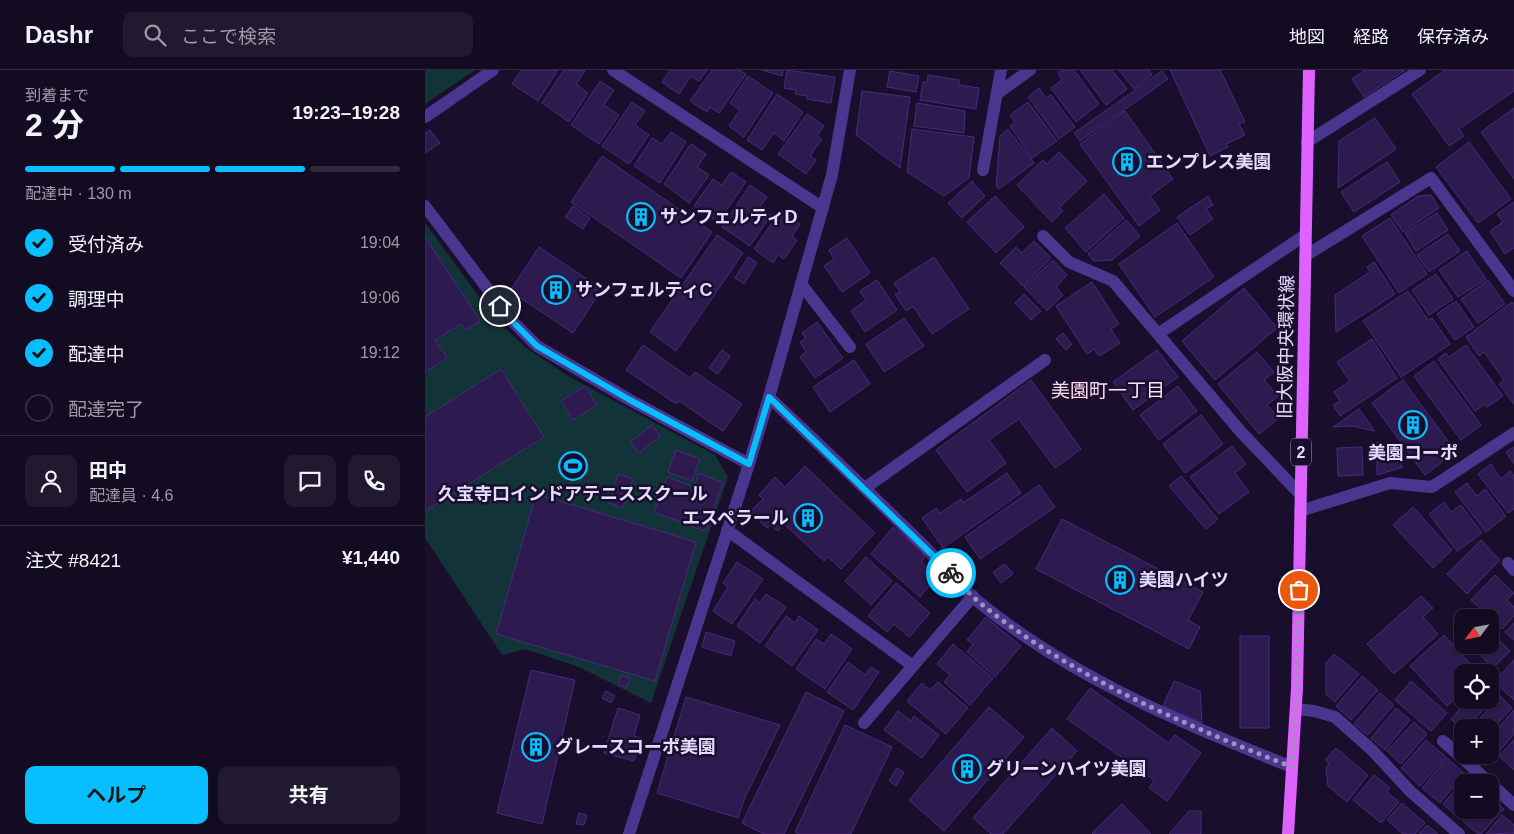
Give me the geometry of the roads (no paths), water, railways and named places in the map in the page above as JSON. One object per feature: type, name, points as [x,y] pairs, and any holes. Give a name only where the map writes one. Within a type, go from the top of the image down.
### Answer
[{"type":"main road","name":"旧大阪中央環状線","points":[[1288,834],[1296,709],[1309,70]]},
{"type":"street","points":[[425,117],[493,70]]},
{"type":"street","points":[[613,70],[823,208]]},
{"type":"street","points":[[629,834],[769,397],[832,175],[850,70]]},
{"type":"street","points":[[983,170],[1001,70]]},
{"type":"street","points":[[998,93],[1029,70]]},
{"type":"street","points":[[1307,142],[1420,70]]},
{"type":"street","points":[[1305,256],[1431,178],[1514,291]]},
{"type":"street","points":[[425,206],[511,320],[537,346],[630,400],[749,464]]},
{"type":"street","points":[[1158,334],[1305,235]]},
{"type":"street","points":[[1043,236],[1069,262],[1113,281],[1241,432],[1300,494]]},
{"type":"street","points":[[801,284],[850,347]]},
{"type":"street","points":[[865,488],[1045,360]]},
{"type":"street","points":[[769,397],[940,561],[978,602],[1052,655],[1119,691],[1229,743],[1292,767]]},
{"type":"street","points":[[1300,511],[1390,483],[1431,487],[1514,432]]},
{"type":"street","points":[[727,530],[913,666]]},
{"type":"street","points":[[864,723],[973,596]]},
{"type":"street","points":[[1296,709],[1314,711],[1335,718],[1372,750],[1410,791],[1459,834]]},
{"type":"street","points":[[1443,741],[1480,774]]},
{"type":"street","points":[[1499,791],[1514,805]]},
{"type":"place","name":"エンプレス美園","points":[[1127,162]]},
{"type":"place","name":"サンフェルティD","points":[[641,217]]},
{"type":"place","name":"サンフェルティC","points":[[556,290]]},
{"type":"place","name":"美園コーポ","points":[[1413,425]]},
{"type":"place","name":"久宝寺口インドアテニススクール","points":[[573,466]]},
{"type":"place","name":"エスペラール","points":[[808,518]]},
{"type":"place","name":"美園ハイツ","points":[[1120,580]]},
{"type":"place","name":"グレースコーポ美園","points":[[536,747]]},
{"type":"place","name":"グリーンハイツ美園","points":[[967,769]]},
{"type":"district","name":"美園町一丁目","points":[[1108,390]]}]
